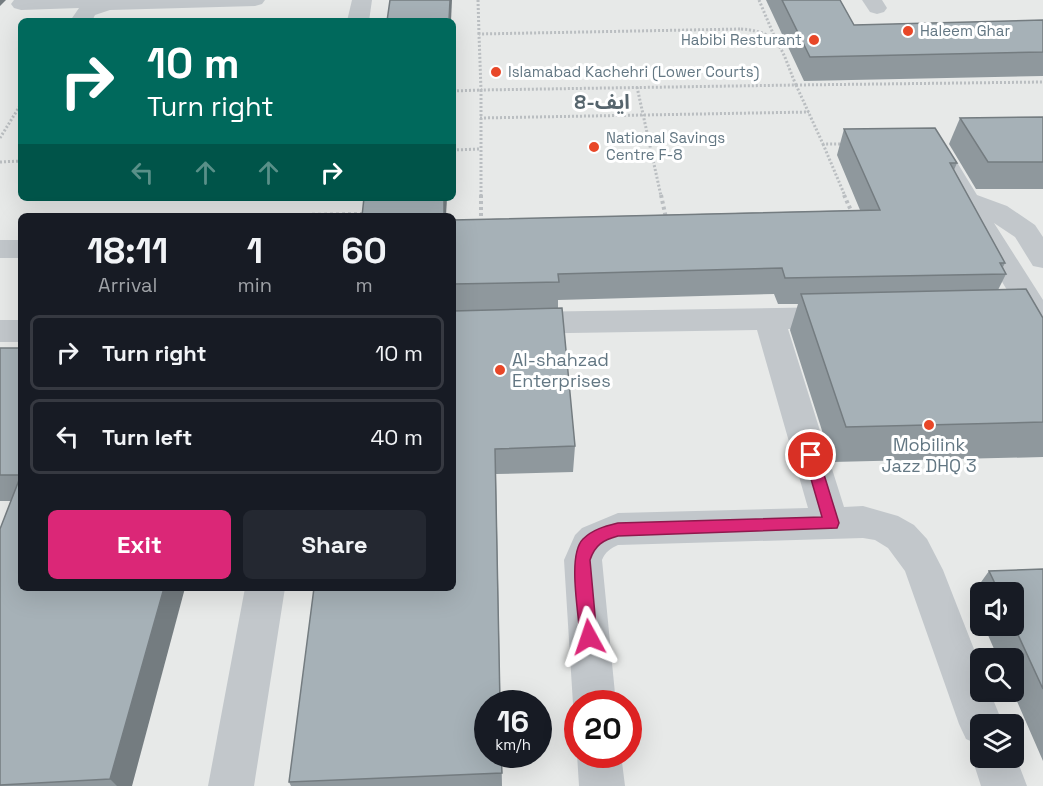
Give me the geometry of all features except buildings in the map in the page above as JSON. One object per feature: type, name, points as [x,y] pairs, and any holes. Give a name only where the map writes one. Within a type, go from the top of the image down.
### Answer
[{"type":"street","points":[[24,0],[21,4],[88,11],[107,4],[255,0]]},
{"type":"street","points":[[359,18],[362,0]]},
{"type":"street","points":[[933,142],[967,200],[1040,313]]},
{"type":"street","points":[[967,200],[997,213],[1025,231],[1043,259]]},
{"type":"street","points":[[0,249],[18,249]]},
{"type":"street","points":[[1001,314],[1040,313]]},
{"type":"street","points":[[456,324],[862,317]]},
{"type":"street","points":[[769,319],[831,523]]},
{"type":"street","points":[[0,331],[18,331]]},
{"type":"street","points":[[594,690],[582,560],[588,544],[600,535],[618,529],[863,522],[883,525],[898,533],[913,548],[924,570],[977,714]]},
{"type":"street","points":[[231,786],[264,591]]},
{"type":"street","points":[[600,768],[602,786]]},
{"type":"street","points":[[998,768],[1004,786]]},
{"type":"path","points":[[478,0],[481,90],[481,227]]},
{"type":"path","points":[[759,0],[855,219]]},
{"type":"path","points":[[479,34],[741,29],[763,32],[776,40]]},
{"type":"path","points":[[456,91],[1043,82]]},
{"type":"path","points":[[637,87],[667,223]]},
{"type":"path","points":[[0,138],[18,109]]},
{"type":"path","points":[[480,118],[808,112]]},
{"type":"path","points":[[823,144],[845,144]]},
{"type":"path","points":[[456,150],[480,149]]},
{"type":"path","points":[[0,162],[18,161]]},
{"type":"path","points":[[366,213],[367,206]]},
{"type":"shaded area","points":[[0,0],[1043,0],[1043,786],[0,786]]},
{"type":"place","name":"Haleem Ghar","points":[[908,31]]},
{"type":"place","name":"Habibi Resturant","points":[[814,40]]},
{"type":"place","name":"Islamabad Kachehri (Lower Courts)","points":[[496,72]]},
{"type":"place","name":"National Savings Centre F-8","points":[[594,147]]},
{"type":"place","name":"Al-shahzad Enterprises","points":[[500,370]]},
{"type":"place","name":"Mobilink Jazz DHQ 3","points":[[929,425]]},
{"type":"district","name":"ایف-8","points":[[602,102]]},
{"type":"route","points":[[589,637],[582,560],[588,544],[600,535],[618,529],[831,523],[811,455]]}]
